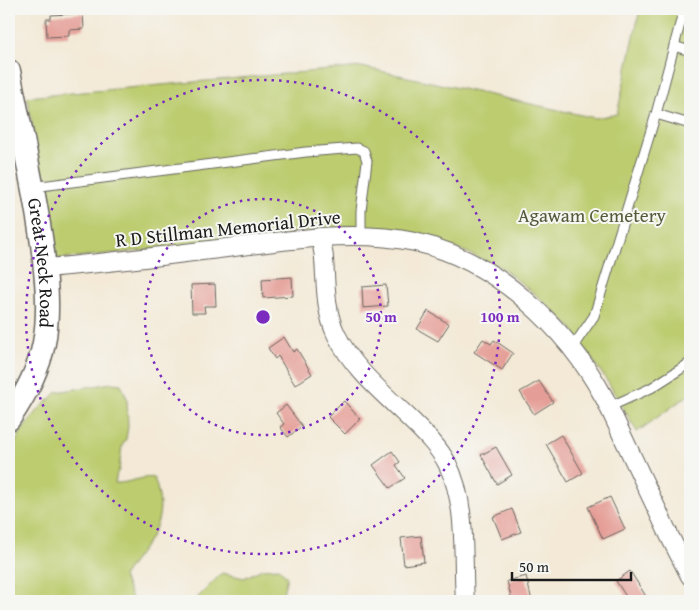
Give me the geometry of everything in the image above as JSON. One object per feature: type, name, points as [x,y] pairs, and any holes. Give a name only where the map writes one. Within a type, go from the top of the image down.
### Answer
[{"type":"street","name":"Great Neck Road","points":[[9,71],[32,187],[45,268],[47,314],[42,352],[27,388],[9,418]]},
{"type":"street","name":"R D Stillman Memorial Drive","points":[[45,268],[107,263],[320,237],[361,236],[386,238],[416,243],[445,252],[508,286],[552,325],[572,348],[596,382],[609,407],[690,576]]},
{"type":"street","points":[[320,237],[331,321],[340,341],[368,378],[435,445],[450,471],[461,515],[465,601]]},
{"type":"lane","points":[[572,348],[594,316],[656,114],[684,9]]},
{"type":"lane","points":[[674,46],[690,51]]},
{"type":"lane","points":[[656,114],[690,124]]},
{"type":"lane","points":[[32,187],[306,152],[357,148],[364,151],[367,161],[361,211],[361,236]]},
{"type":"lane","points":[[609,407],[651,388],[690,363]]},
{"type":"green space","name":"Agawam Cemetery","points":[[640,9],[690,9],[690,394],[637,432],[609,384],[571,327],[535,294],[502,268],[461,250],[393,230],[352,226],[203,245],[57,259],[27,97],[362,67],[595,118],[617,114]]},
{"type":"green space","points":[[112,383],[121,384],[127,398],[128,427],[126,439],[122,446],[119,470],[115,483],[150,477],[154,478],[159,495],[160,509],[154,532],[123,577],[133,601],[9,601],[9,456],[22,430],[40,408],[57,392]]},
{"type":"green space","points":[[279,568],[287,577],[281,601],[194,601],[222,573],[244,578],[262,569]]},
{"type":"building","points":[[83,13],[84,29],[69,30],[69,36],[47,37],[46,19],[51,19],[51,15]]},
{"type":"building","points":[[292,277],[293,296],[263,298],[262,279]]},
{"type":"building","points":[[215,284],[216,306],[204,306],[205,313],[192,313],[191,285]]},
{"type":"building","points":[[386,285],[388,306],[363,308],[362,287]]},
{"type":"building","points":[[428,311],[449,324],[438,341],[417,329]]},
{"type":"building","points":[[284,337],[293,352],[297,349],[312,374],[295,385],[278,356],[275,359],[268,348]]},
{"type":"building","points":[[483,339],[491,344],[494,340],[513,353],[502,370],[474,352]]},
{"type":"building","points":[[539,381],[553,402],[534,414],[520,392]]},
{"type":"building","points":[[344,401],[360,419],[345,434],[328,417]]},
{"type":"building","points":[[286,405],[302,426],[288,437],[280,427],[284,424],[276,413]]},
{"type":"building","points":[[561,435],[583,473],[568,482],[546,444]]},
{"type":"building","points":[[496,447],[512,475],[497,484],[481,455]]},
{"type":"building","points":[[392,451],[400,462],[396,465],[405,478],[390,488],[373,465]]},
{"type":"building","points":[[610,497],[625,529],[603,539],[588,507]]},
{"type":"building","points":[[512,509],[521,532],[502,539],[493,517]]},
{"type":"building","points":[[421,536],[424,562],[404,565],[401,538]]},
{"type":"building","points":[[630,571],[649,601],[629,601],[616,581]]},
{"type":"building","points":[[526,576],[532,601],[512,601],[507,581]]}]
